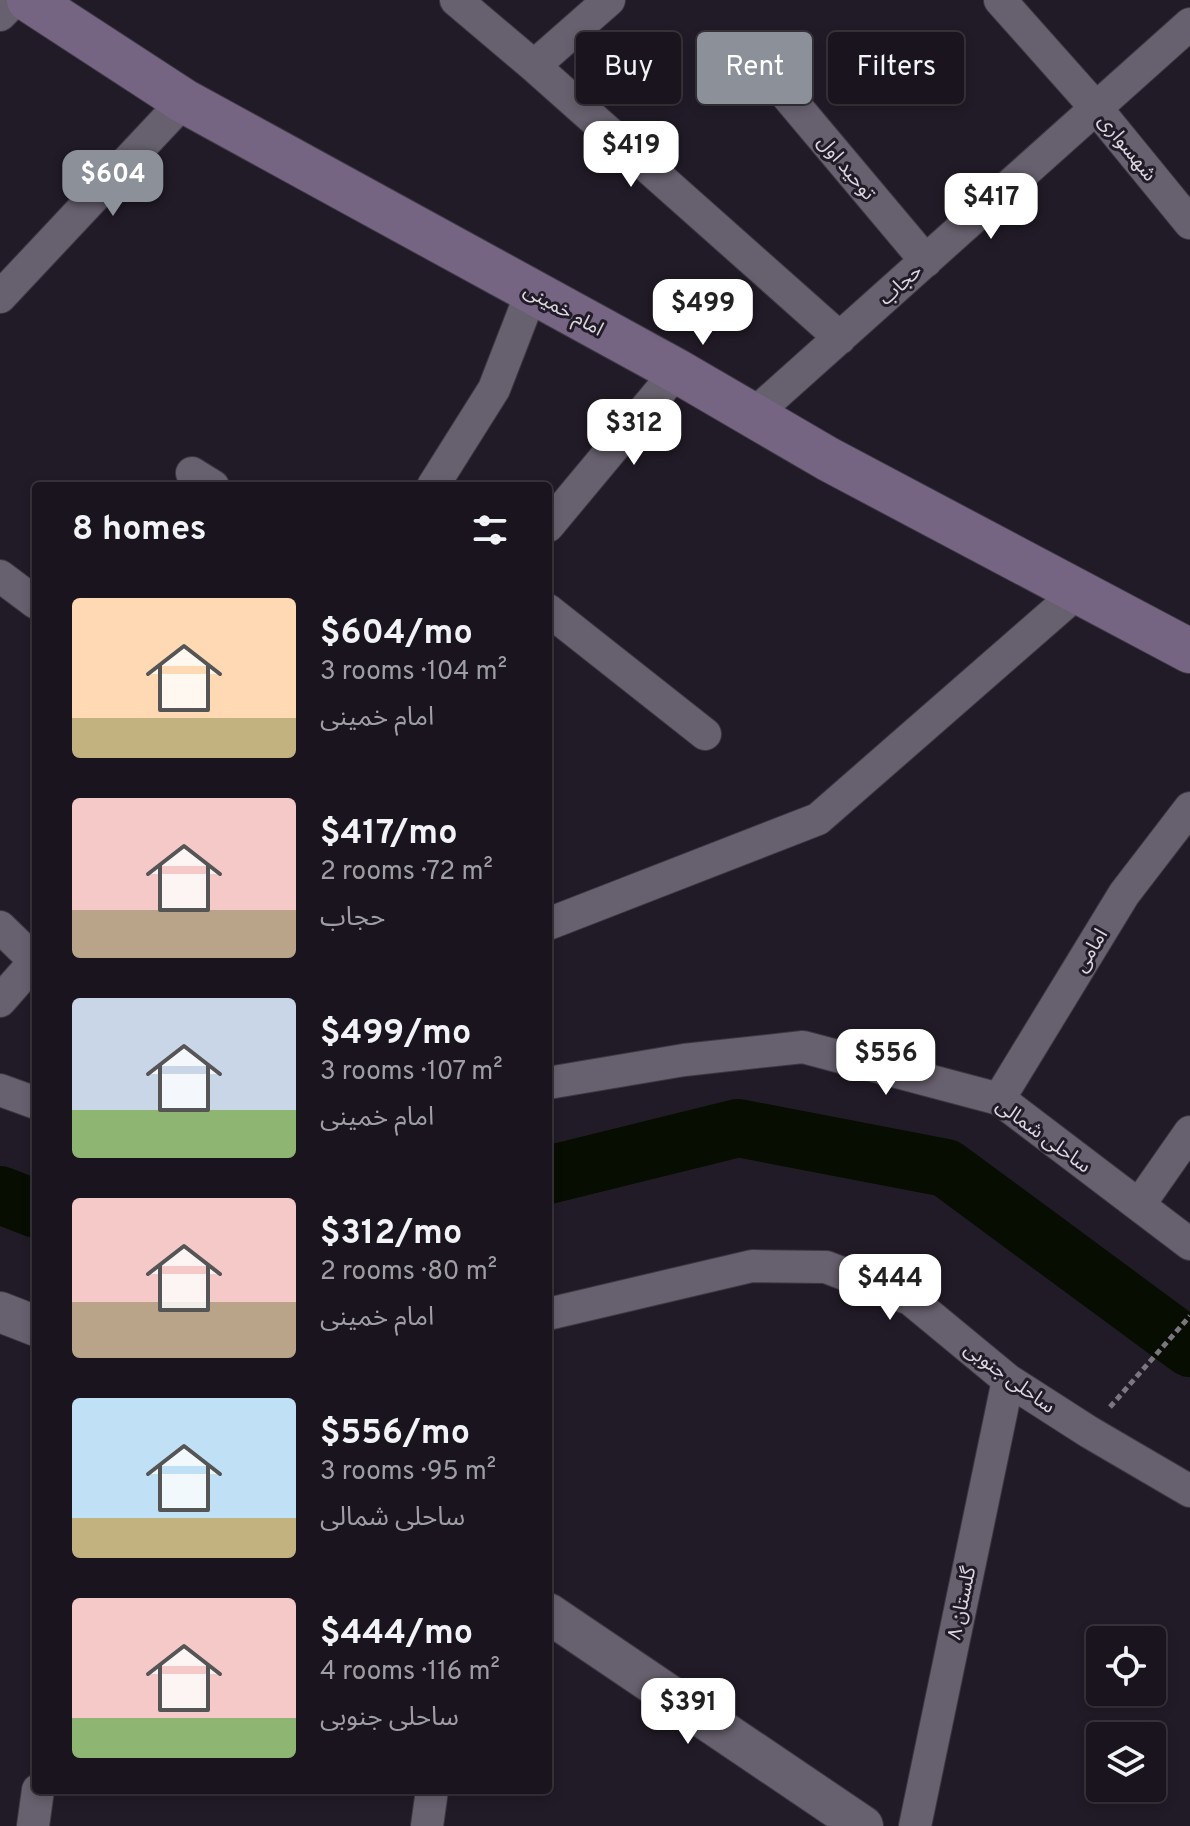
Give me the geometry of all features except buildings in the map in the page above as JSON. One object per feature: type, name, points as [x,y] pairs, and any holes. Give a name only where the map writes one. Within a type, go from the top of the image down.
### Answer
[{"type":"main road","name":"امام خمینی","points":[[29,0],[184,101],[677,371],[828,459],[1190,651]]},
{"type":"street","points":[[0,15],[15,0]]},
{"type":"street","points":[[456,0],[840,338]]},
{"type":"street","points":[[534,66],[609,0]]},
{"type":"street","name":"شهسواری","points":[[1000,0],[1096,108],[1190,223]]},
{"type":"street","name":"حجاب","points":[[753,415],[1190,24]]},
{"type":"street","points":[[0,297],[184,101]]},
{"type":"street","name":"توحید اول","points":[[794,104],[926,261]]},
{"type":"street","points":[[436,482],[494,389],[532,291]]},
{"type":"street","points":[[552,521],[677,371]]},
{"type":"street","points":[[0,576],[32,600]]},
{"type":"street","points":[[552,922],[818,819],[1079,591]]},
{"type":"street","points":[[552,613],[705,734]]},
{"type":"street","name":"امامی","points":[[999,1099],[1124,894],[1190,808]]},
{"type":"street","points":[[0,927],[32,956]]},
{"type":"street","points":[[0,1001],[32,965]]},
{"type":"street","name":"ساحلی شمالی","points":[[552,1082],[684,1060],[803,1047],[999,1099],[1190,1244]]},
{"type":"street","points":[[0,1090],[32,1102]]},
{"type":"street","points":[[1139,1205],[1190,1132]]},
{"type":"street","name":"ساحلی جنوبی","points":[[552,1313],[752,1266],[826,1267],[910,1299],[1008,1380],[1190,1491]]},
{"type":"street","points":[[0,1312],[32,1324]]},
{"type":"street","name":"گلستان ۸","points":[[915,1826],[1008,1380]]},
{"type":"street","points":[[552,1616],[817,1812],[863,1826]]},
{"type":"street","points":[[33,1826],[37,1794]]},
{"type":"street","points":[[427,1826],[431,1794]]},
{"type":"path","points":[[1089,1432],[1190,1316]]},
{"type":"waterway","points":[[552,1174],[738,1128],[946,1168],[1190,1348]]},
{"type":"waterway","points":[[0,1195],[32,1207]]}]
